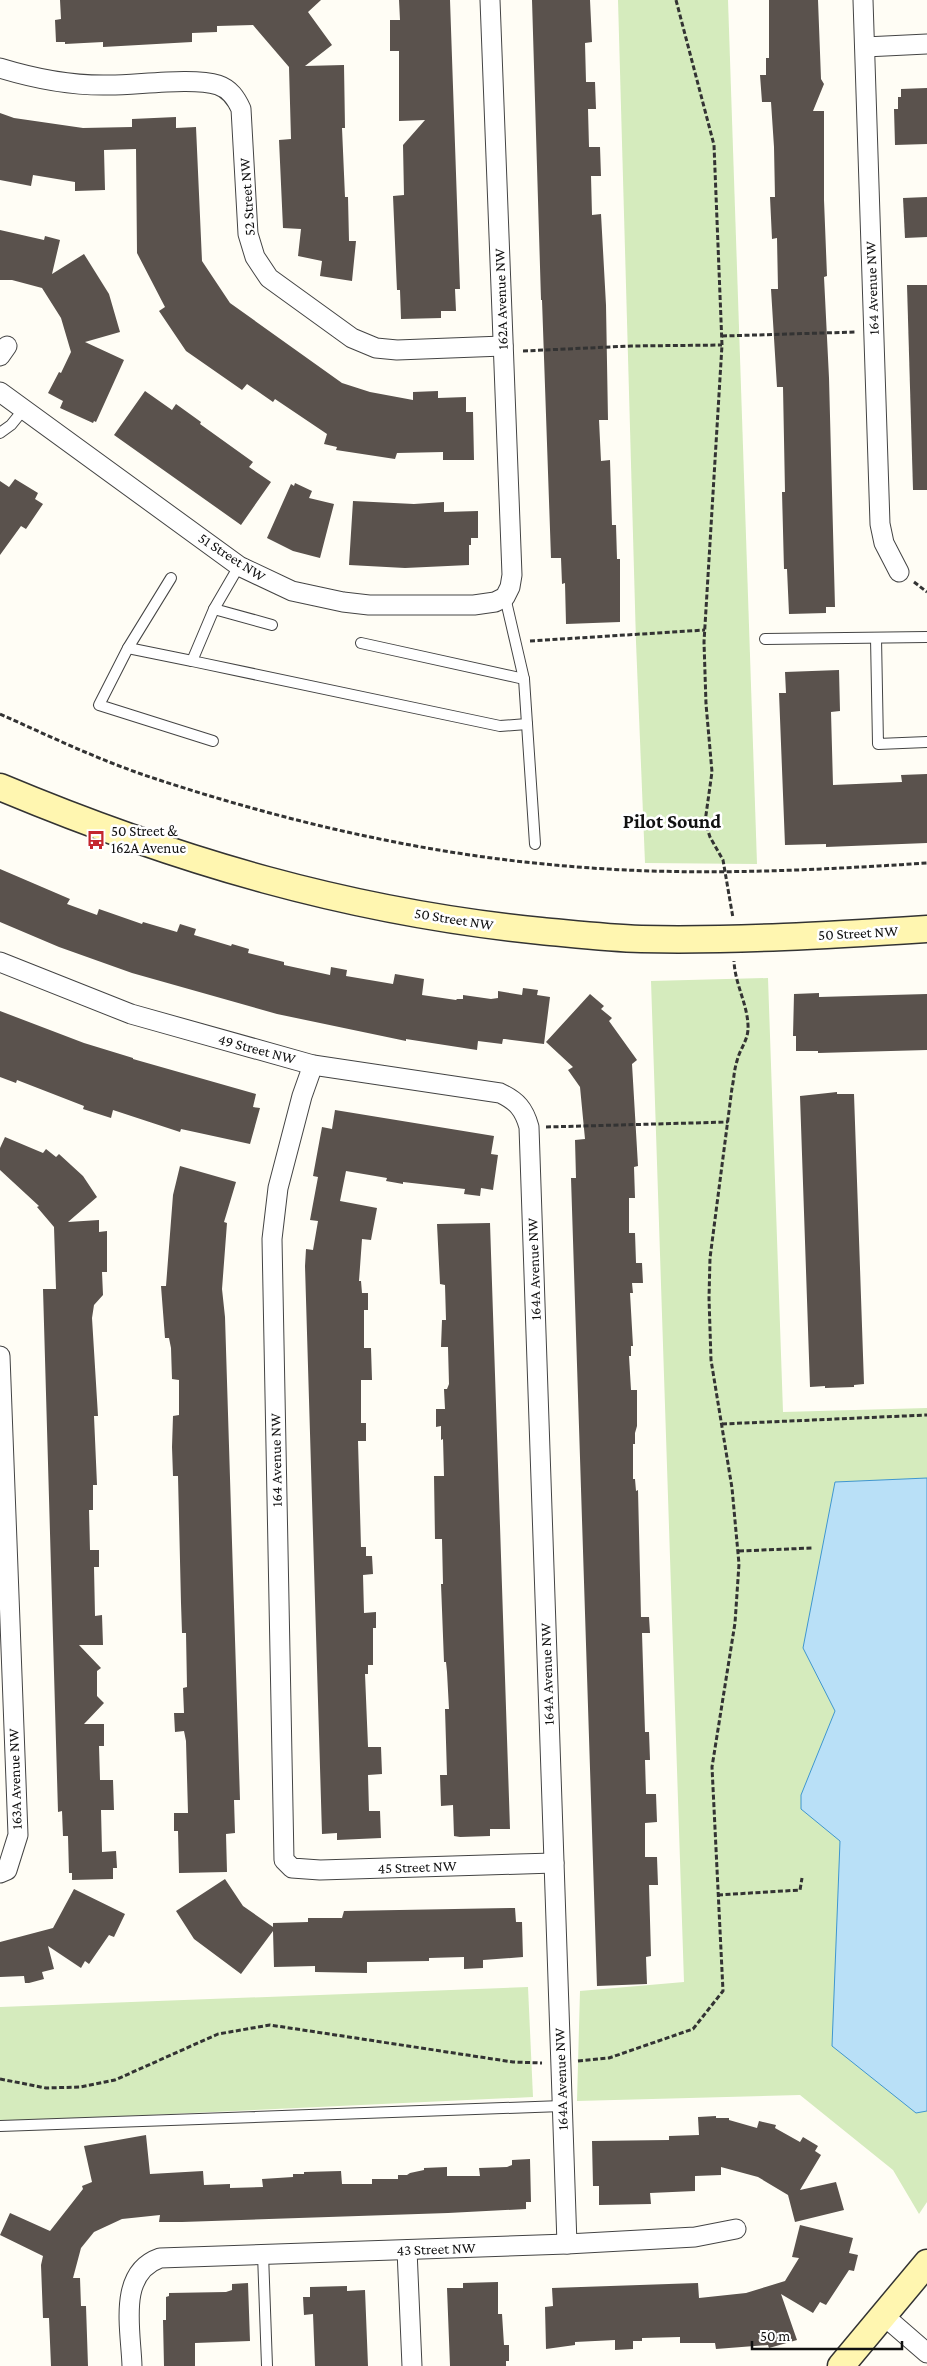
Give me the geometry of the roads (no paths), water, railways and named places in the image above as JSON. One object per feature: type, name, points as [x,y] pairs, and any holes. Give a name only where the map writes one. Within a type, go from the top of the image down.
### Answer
[{"type":"main road","name":"50 Street NW","points":[[0,787],[112,832],[252,878],[431,917],[494,926],[640,939],[734,938],[927,929]]},
{"type":"main road","points":[[841,2366],[927,2263]]},
{"type":"street","name":"162A Avenue NW","points":[[490,0],[512,575],[510,587],[505,597]]},
{"type":"street","name":"164 Avenue NW","points":[[863,0],[880,524],[884,543],[899,572]]},
{"type":"street","points":[[864,47],[927,44]]},
{"type":"street","name":"52 Street NW","points":[[0,68],[25,75],[88,85],[197,82],[221,86],[236,98],[241,109],[248,234],[255,257],[269,278],[352,338],[376,348],[397,350],[503,349]]},
{"type":"street","name":"51 Street NW","points":[[0,392],[239,566],[292,591],[344,602],[413,606],[474,605],[496,602],[505,597]]},
{"type":"street","name":"49 Street NW","points":[[0,962],[130,1014],[313,1064],[500,1092],[521,1106]]},
{"type":"street","name":"164 Avenue NW","points":[[284,1860],[272,1239],[278,1188],[302,1096],[313,1064]]},
{"type":"street","name":"164A Avenue NW","points":[[521,1106],[529,1128],[567,2244]]},
{"type":"street","name":"163A Avenue NW","points":[[0,1356],[18,1835],[3,1872]]},
{"type":"street","name":"45 Street NW","points":[[284,1860],[292,1868],[320,1870],[554,1863]]},
{"type":"street","name":"43 Street NW","points":[[132,2366],[130,2297],[132,2284],[139,2270],[148,2262],[160,2258],[567,2244],[695,2237],[736,2229]]},
{"type":"street","points":[[407,2250],[412,2366]]},
{"type":"street","points":[[882,2315],[927,2353]]},
{"type":"lane","points":[[0,433],[11,425],[24,409]]},
{"type":"lane","points":[[192,661],[214,609],[239,566]]},
{"type":"lane","points":[[172,578],[128,648],[99,705],[213,740]]},
{"type":"lane","points":[[505,597],[517,641],[524,679],[535,844]]},
{"type":"lane","points":[[214,609],[272,625]]},
{"type":"lane","points":[[765,639],[927,637]]},
{"type":"lane","points":[[876,638],[878,744],[927,742]]},
{"type":"lane","points":[[361,643],[524,679]]},
{"type":"lane","points":[[128,648],[500,726],[527,724]]},
{"type":"lane","points":[[0,2126],[562,2106]]},
{"type":"lane","points":[[263,2254],[267,2366]]},
{"type":"water","points":[[927,1478],[927,2111],[916,2113],[832,2046],[840,1841],[801,1809],[801,1795],[835,1711],[803,1648],[835,1482]]},
{"type":"place","name":"50 Street & 162A Avenue","points":[[96,840]]},
{"type":"district","name":"Pilot Sound","points":[[672,821]]}]
